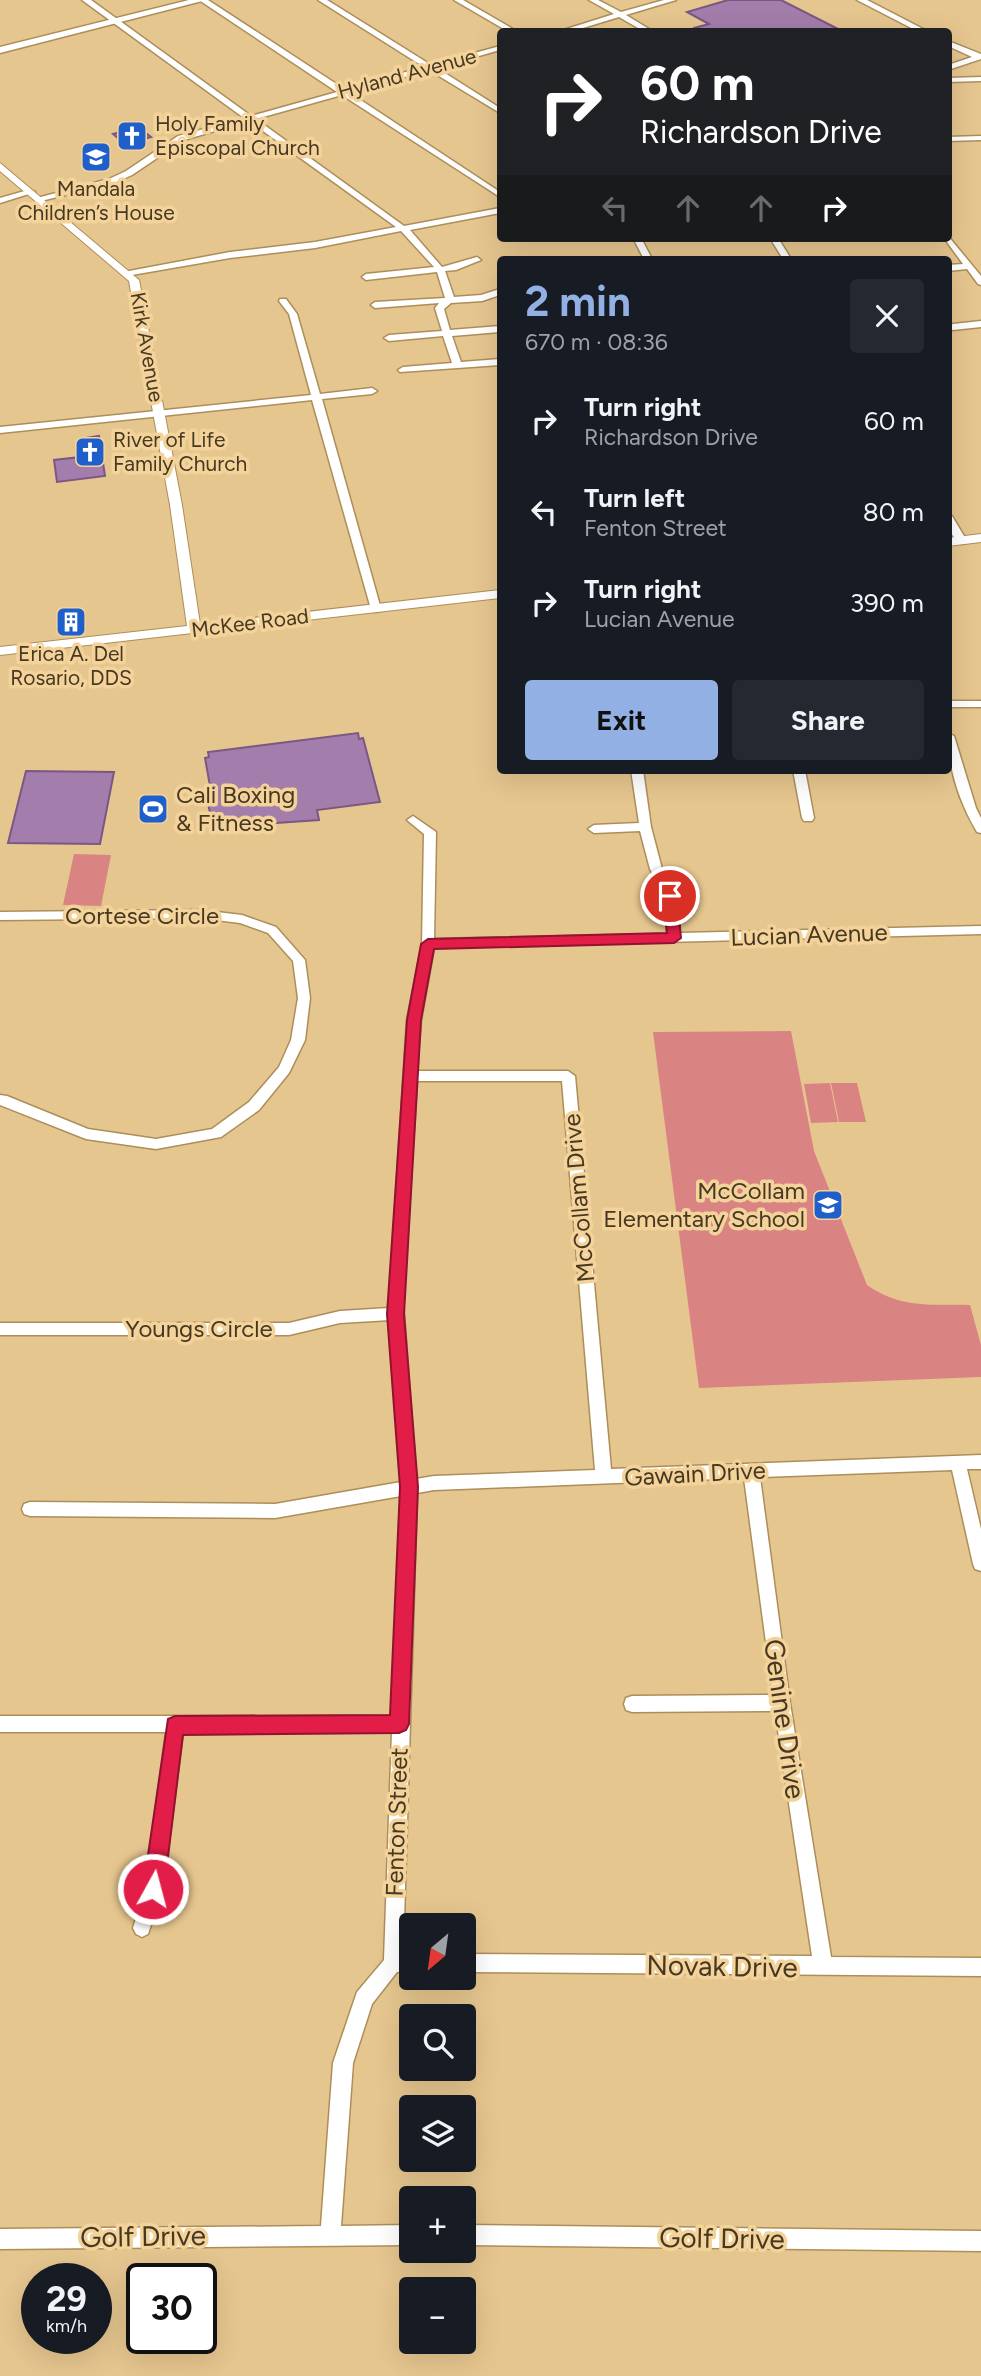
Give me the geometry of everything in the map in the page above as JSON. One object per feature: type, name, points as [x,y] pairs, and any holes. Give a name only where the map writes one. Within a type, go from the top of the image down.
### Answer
[{"type":"main road","points":[[0,50],[114,22],[176,3],[202,0]]},
{"type":"street","points":[[86,0],[403,227],[440,270],[450,290],[450,299]]},
{"type":"street","points":[[202,0],[345,91],[497,193]]},
{"type":"street","points":[[322,0],[497,109]]},
{"type":"street","points":[[458,0],[508,28]]},
{"type":"street","points":[[593,0],[644,28]]},
{"type":"street","points":[[574,28],[672,0]]},
{"type":"street","points":[[861,0],[918,28]]},
{"type":"street","points":[[952,45],[979,56]]},
{"type":"street","name":"Hyland Avenue","points":[[0,201],[119,178],[140,167],[165,146],[181,138],[497,49]]},
{"type":"street","points":[[952,66],[979,56]]},
{"type":"street","points":[[952,80],[981,79]]},
{"type":"street","points":[[952,139],[981,138]]},
{"type":"street","name":"Kirk Avenue","points":[[0,166],[129,274],[137,289],[176,505],[194,630]]},
{"type":"street","points":[[129,274],[230,255],[316,245],[497,211]]},
{"type":"street","points":[[951,242],[981,282]]},
{"type":"street","points":[[366,277],[440,270],[477,260]]},
{"type":"street","points":[[952,268],[970,266]]},
{"type":"street","points":[[375,305],[482,298],[497,293]]},
{"type":"street","points":[[450,299],[439,308],[457,366]]},
{"type":"street","points":[[283,301],[293,314],[376,609]]},
{"type":"street","points":[[953,327],[981,324]]},
{"type":"street","points":[[388,338],[497,329]]},
{"type":"street","points":[[402,370],[497,362]]},
{"type":"street","points":[[0,430],[372,391]]},
{"type":"street","points":[[955,541],[981,538]]},
{"type":"street","name":"McKee Road","points":[[0,651],[497,594]]},
{"type":"street","points":[[952,704],[981,704]]},
{"type":"street","points":[[952,746],[976,808],[981,829]]},
{"type":"street","points":[[638,774],[645,827],[656,869],[670,896],[674,938]]},
{"type":"street","points":[[800,774],[808,818]]},
{"type":"street","name":"Fenton Street","points":[[401,1913],[399,1724],[409,1487],[396,1314],[414,1020],[428,944],[430,832],[413,820]]},
{"type":"street","points":[[594,829],[645,827]]},
{"type":"street","name":"Cortese Circle","points":[[0,916],[200,914],[242,919],[272,930],[299,960],[304,998],[298,1040],[284,1070],[254,1106],[216,1133],[156,1144],[86,1134],[0,1100]]},
{"type":"street","name":"Lucian Avenue","points":[[428,944],[981,930]]},
{"type":"street","name":"McCollam Drive","points":[[410,1076],[569,1076],[604,1478]]},
{"type":"street","name":"Youngs Circle","points":[[0,1329],[289,1329],[340,1317],[396,1314]]},
{"type":"street","points":[[958,1462],[981,1564]]},
{"type":"street","name":"Gawain Drive","points":[[30,1509],[275,1511],[434,1483],[981,1462]]},
{"type":"street","name":"Genine Drive","points":[[751,1471],[782,1703],[823,1967]]},
{"type":"street","points":[[632,1704],[782,1703]]},
{"type":"street","points":[[0,1724],[399,1724]]},
{"type":"street","points":[[142,1928],[153,1889],[175,1726]]},
{"type":"street","name":"Novak Drive","points":[[476,1963],[981,1967]]},
{"type":"street","name":"Fenton Street","points":[[330,2234],[343,2063],[365,2000],[399,1966]]},
{"type":"street","name":"Golf Drive","points":[[0,2239],[399,2235]]},
{"type":"street","name":"Golf Drive","points":[[476,2235],[981,2241]]},
{"type":"shaded area","points":[[74,854],[111,855],[101,906],[63,905]]},
{"type":"shaded area","points":[[791,1031],[814,1151],[867,1285],[904,1302],[970,1305],[981,1345],[981,1377],[699,1388],[653,1032]]},
{"type":"shaded area","points":[[830,1083],[838,1122],[811,1123],[804,1084]]},
{"type":"shaded area","points":[[831,1083],[857,1083],[866,1122],[839,1122]]},
{"type":"building","points":[[728,0],[781,0],[836,28],[694,28],[709,24],[687,12]]},
{"type":"building","name":"Holy Family Episcopal Church","points":[[138,127],[151,137],[125,144],[113,134]]},
{"type":"building","name":"River of Life Family Church","points":[[99,436],[105,476],[57,482],[54,460],[80,457],[79,439]]},
{"type":"building","name":"Erica A. Del Rosario, DDS","points":[[82,615],[83,627],[61,630],[60,617]]},
{"type":"building","points":[[358,733],[359,739],[363,738],[380,802],[317,810],[319,820],[218,827],[215,813],[210,813],[207,798],[212,797],[205,758],[209,757],[208,752]]},
{"type":"building","points":[[26,771],[114,772],[100,844],[8,843]]},
{"type":"place","name":"Holy Family Episcopal Church","points":[[132,136]]},
{"type":"place","name":"Mandala Children’s House","points":[[96,157]]},
{"type":"place","name":"River of Life Family Church","points":[[90,452]]},
{"type":"place","name":"Erica A. Del Rosario, DDS","points":[[71,622]]},
{"type":"place","name":"Cali Boxing & Fitness","points":[[153,809]]},
{"type":"place","name":"McCollam Elementary School","points":[[828,1205]]},
{"type":"route","points":[[153,1889],[175,1726],[399,1724],[409,1487],[396,1314],[414,1020],[428,944],[674,938],[670,896]]}]
